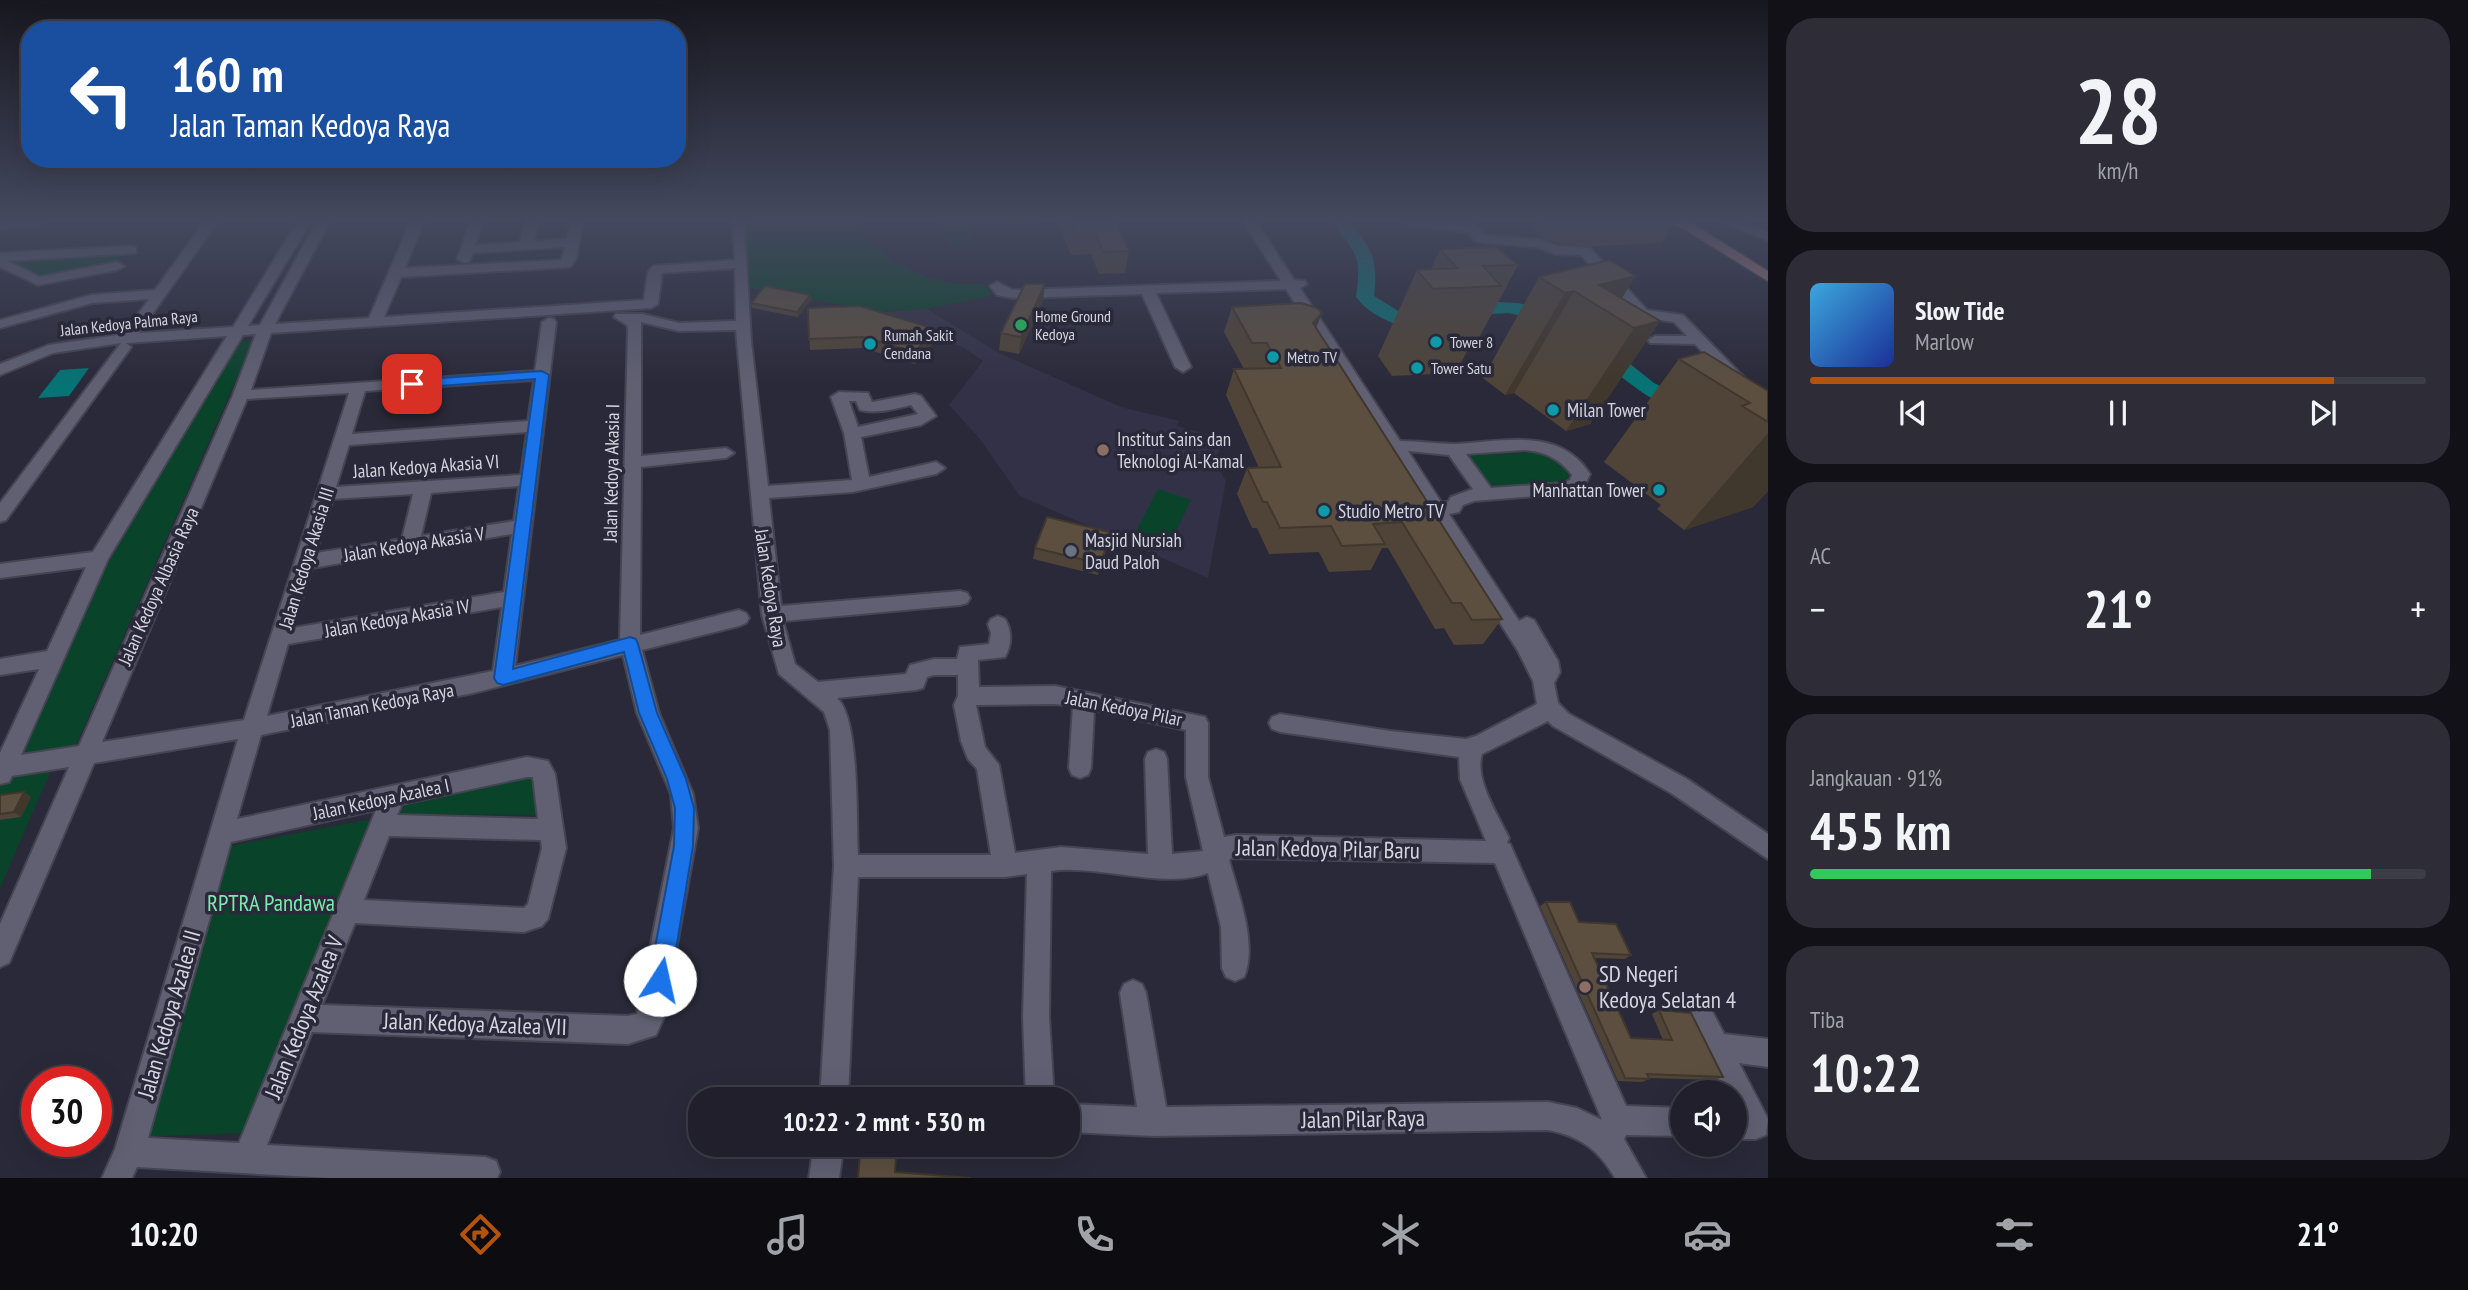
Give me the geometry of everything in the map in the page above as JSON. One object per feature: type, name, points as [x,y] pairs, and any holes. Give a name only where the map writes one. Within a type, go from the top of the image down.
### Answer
[{"type":"street","points":[[29,276],[38,281],[66,276]]},
{"type":"street","points":[[91,299],[110,276]]},
{"type":"street","points":[[0,516],[8,496],[173,276]]},
{"type":"street","points":[[2,771],[96,564],[273,276]]},
{"type":"street","name":"Jalan Kedoya Albasia Raya","points":[[0,954],[241,396],[263,334],[295,276]]},
{"type":"street","points":[[375,322],[395,276]]},
{"type":"street","points":[[263,334],[549,322],[626,312],[653,303],[655,276]]},
{"type":"street","name":"Jalan Kedoya Raya","points":[[742,276],[758,493],[772,615],[786,668],[833,707],[841,730],[846,866],[835,1087]]},
{"type":"street","points":[[1289,276],[1445,508],[1526,647],[1543,681],[1548,707],[1561,720],[1679,786],[1768,848]]},
{"type":"street","points":[[1290,276],[1292,280]]},
{"type":"street","points":[[1608,276],[1647,315],[1678,318],[1768,411]]},
{"type":"street","points":[[1292,280],[1013,294],[1002,292],[998,286],[1292,280]]},
{"type":"street","points":[[1147,289],[1183,368]]},
{"type":"street","points":[[0,324],[91,299],[160,294]]},
{"type":"street","points":[[1615,311],[1638,309]]},
{"type":"street","points":[[263,334],[375,322],[626,312],[679,327],[744,325]]},
{"type":"street","name":"Jalan Kedoya Akasia I","points":[[626,312],[635,329],[630,644],[648,713],[682,794],[685,828],[655,1006],[646,1025]]},
{"type":"street","points":[[503,678],[549,322]]},
{"type":"street","name":"Jalan Kedoya Palma Raya","points":[[0,370],[48,349],[75,343],[263,334]]},
{"type":"street","points":[[1656,340],[1700,340]]},
{"type":"street","name":"Jalan Kedoya Palma Raya","points":[[0,378],[27,365],[66,352],[126,342]]},
{"type":"street","points":[[241,396],[542,375]]},
{"type":"street","name":"Jalan Kedoya Akasia III","points":[[252,728],[359,387]]},
{"type":"street","points":[[852,433],[928,416],[915,399],[888,406],[866,407],[862,396],[839,398],[852,433],[861,483]]},
{"type":"street","points":[[343,440],[536,426]]},
{"type":"street","points":[[1404,445],[1454,449],[1535,445],[1567,458],[1581,474],[1578,483],[1569,489],[1471,495],[1445,508]]},
{"type":"street","points":[[1454,449],[1486,494]]},
{"type":"street","points":[[631,463],[726,453]]},
{"type":"street","points":[[758,493],[853,486],[936,468]]},
{"type":"street","name":"Jalan Kedoya Akasia VI","points":[[326,494],[528,481]]},
{"type":"street","points":[[410,545],[423,488]]},
{"type":"street","name":"Jalan Kedoya Akasia V","points":[[304,562],[523,526]]},
{"type":"street","points":[[0,570],[96,564]]},
{"type":"street","points":[[0,582],[96,564]]},
{"type":"street","name":"Jalan Kedoya Akasia IV","points":[[281,638],[513,598]]},
{"type":"street","points":[[772,615],[803,610],[960,598]]},
{"type":"street","name":"Jalan Taman Kedoya Raya","points":[[2,771],[252,728],[503,678],[739,618]]},
{"type":"street","points":[[998,624],[1001,633],[998,651],[967,653],[969,696],[965,705],[976,752],[988,765],[1004,866]]},
{"type":"street","points":[[0,667],[55,658]]},
{"type":"street","points":[[814,691],[916,682],[917,671],[934,667],[967,667]]},
{"type":"street","name":"Jalan Kedoya Pilar","points":[[969,696],[1042,695],[1084,699],[1197,723],[1197,777],[1234,927],[1235,968]]},
{"type":"street","points":[[1080,768],[1084,699]]},
{"type":"street","points":[[1280,723],[1390,740],[1473,747],[1538,716],[1548,707]]},
{"type":"street","name":"Jalan Kedoya Azalea II","points":[[123,1165],[252,728]]},
{"type":"street","points":[[1473,747],[1468,762],[1471,779],[1497,838]]},
{"type":"street","points":[[1156,759],[1160,866]]},
{"type":"street","name":"Jalan Kedoya Azalea I","points":[[222,834],[527,767],[540,768],[544,774],[553,830]]},
{"type":"street","name":"Jalan Kedoya Azalea V","points":[[247,1158],[393,797]]},
{"type":"street","points":[[346,911],[524,920],[533,917],[539,910],[551,867],[553,830],[382,825]]},
{"type":"street","name":"Jalan Kedoya Pilar Baru","points":[[846,866],[1004,866],[1061,858],[1160,866],[1199,865],[1216,857],[1225,848],[1236,846],[1502,852],[1613,1130]]},
{"type":"street","points":[[1039,861],[1036,1017],[1039,1087]]},
{"type":"street","points":[[1133,993],[1154,1122]]},
{"type":"street","name":"Jalan Kedoya Azalea VII","points":[[304,1018],[628,1030],[646,1025]]},
{"type":"street","points":[[1702,1021],[1732,1080]]},
{"type":"street","points":[[1715,1047],[1768,1054]]},
{"type":"street","points":[[1747,1108],[1756,1125],[1747,1125]]},
{"type":"street","name":"Jalan Pilar Raya","points":[[1080,1119],[1154,1122],[1548,1116],[1613,1130],[1631,1178]]},
{"type":"street","points":[[1613,1130],[1670,1123]]},
{"type":"street","points":[[824,1178],[826,1157]]},
{"type":"street","points":[[123,1165],[247,1158],[485,1171]]},
{"type":"shaded area","name":"Institut Sains dan Teknologi Al-Kamal","points":[[927,309],[999,353],[1121,407],[1179,421],[1177,426],[1223,438],[1215,463],[1226,481],[1208,578],[1020,496],[979,438],[949,405],[983,361],[963,347],[878,321],[880,312]]},
{"type":"shaded area","points":[[89,368],[69,396],[38,398],[60,370]]},
{"type":"green space","points":[[39,276],[66,276],[47,280]]},
{"type":"green space","points":[[748,276],[927,276],[949,282],[983,284],[994,295],[927,309],[880,312],[750,288]]},
{"type":"green space","points":[[253,341],[76,745],[23,754],[102,559],[228,342]]},
{"type":"green space","points":[[1540,452],[1566,468],[1570,478],[1564,485],[1488,489],[1464,456]]},
{"type":"green space","points":[[1158,489],[1191,500],[1169,546],[1134,535]]},
{"type":"green space","points":[[532,761],[544,815],[387,814],[394,799]]},
{"type":"green space","points":[[52,768],[0,888],[0,777]]},
{"type":"green space","name":"RPTRA Pandawa","points":[[372,819],[244,1133],[134,1137],[224,847]]},
{"type":"building","points":[[1422,276],[1492,276],[1501,286],[1433,289]]},
{"type":"building","points":[[1636,276],[1599,285],[1660,321],[1634,328],[1574,291],[1565,293],[1539,277]]},
{"type":"building","points":[[1025,284],[1045,284],[1021,337],[1001,333]]},
{"type":"building","points":[[765,286],[810,295],[797,312],[751,303]]},
{"type":"building","points":[[1301,303],[1317,308],[1322,313],[1313,323],[1502,619],[1472,620],[1461,603],[1452,603],[1402,522],[1373,524],[1385,544],[1342,546],[1331,526],[1280,528],[1267,502],[1263,502],[1247,468],[1281,467],[1234,369],[1281,368],[1267,343],[1252,343],[1232,307]]},
{"type":"building","name":"Rumah Sakit Cendana","points":[[860,306],[935,329],[915,352],[863,337],[809,339],[808,308]]},
{"type":"building","points":[[1704,352],[1768,391],[1768,422],[1742,406],[1750,403],[1679,359]]},
{"type":"building","name":"Masjid Nursiah Daud Paloh","points":[[1047,517],[1110,532],[1101,564],[1035,548]]},
{"type":"building","points":[[24,792],[14,812],[0,814],[0,795]]},
{"type":"building","name":"SD Negeri Kedoya Selatan 4","points":[[1546,902],[1570,902],[1579,922],[1616,924],[1631,955],[1592,953],[1631,1038],[1672,1040],[1659,1010],[1691,1013],[1723,1077],[1647,1074],[1649,1079],[1625,1078]]},
{"type":"building","points":[[860,1157],[896,1157],[895,1172],[971,1178],[858,1178]]},
{"type":"waterway","points":[[1367,276],[1365,297],[1371,303],[1394,316],[1429,324]]},
{"type":"waterway","points":[[1467,320],[1487,310],[1508,307],[1551,317]]},
{"type":"waterway","points":[[1602,351],[1647,387],[1685,405]]},
{"type":"place","name":"Home Ground Kedoya","points":[[1021,325]]},
{"type":"place","name":"Tower 8","points":[[1436,342]]},
{"type":"place","name":"Rumah Sakit Cendana","points":[[870,344]]},
{"type":"place","name":"Metro TV","points":[[1273,357]]},
{"type":"place","name":"Tower Satu","points":[[1417,368]]},
{"type":"place","name":"Milan Tower","points":[[1553,410]]},
{"type":"place","name":"Institut Sains dan Teknologi Al-Kamal","points":[[1103,450]]},
{"type":"place","name":"Manhattan Tower","points":[[1659,490]]},
{"type":"place","name":"Studio Metro TV","points":[[1324,511]]},
{"type":"place","name":"Masjid Nursiah Daud Paloh","points":[[1071,551]]},
{"type":"place","name":"SD Negeri Kedoya Selatan 4","points":[[1585,987]]},
{"type":"route","points":[[412,384],[542,375],[503,678],[630,644],[648,713],[677,779],[684,808],[684,846],[660,980]]}]
